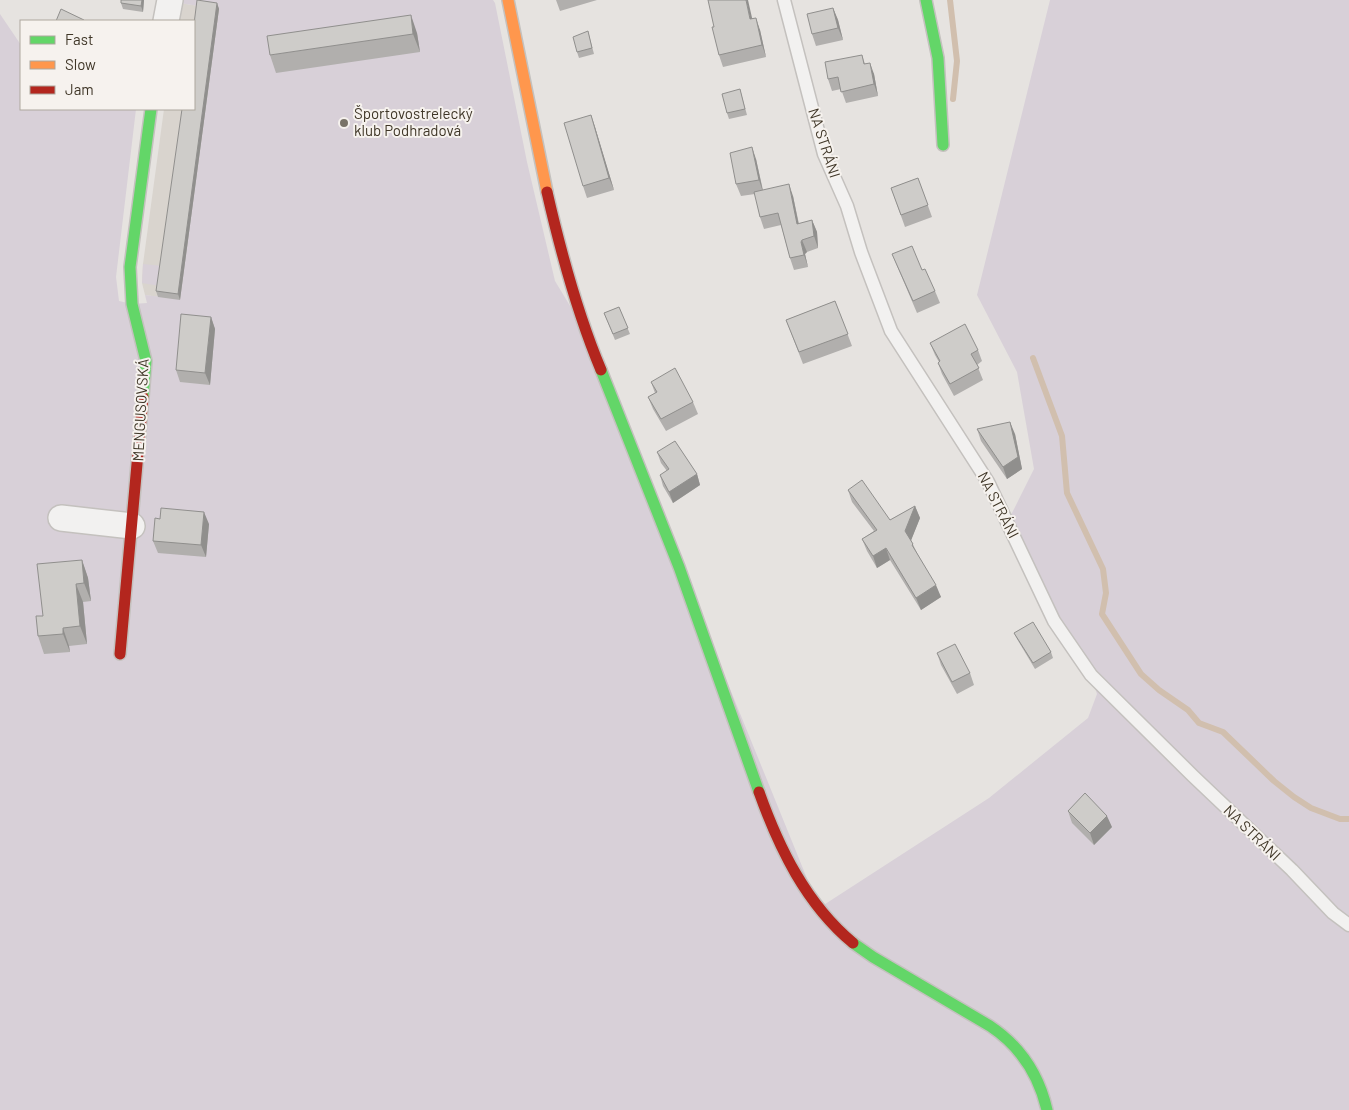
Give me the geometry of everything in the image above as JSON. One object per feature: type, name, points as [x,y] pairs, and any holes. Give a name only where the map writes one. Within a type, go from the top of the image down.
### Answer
[{"type":"street","points":[[166,20],[170,0]]},
{"type":"street","points":[[508,0],[547,191],[571,290],[584,330],[679,567],[767,814],[787,860],[802,886],[846,937],[870,955],[989,1026],[1008,1040],[1026,1060],[1036,1077],[1044,1094],[1047,1110]]},
{"type":"street","points":[[926,0],[938,58],[943,145]]},
{"type":"street","name":"MENGUSOVSKÁ","points":[[120,654],[146,361],[132,304],[130,266],[151,110]]},
{"type":"street","points":[[61,518],[132,526]]},
{"type":"lane","name":"NA STRÁNI","points":[[784,0],[824,154],[847,206],[891,331],[988,482],[1054,621],[1091,675],[1192,776],[1292,870],[1333,913],[1349,925]]},
{"type":"shaded area","points":[[179,0],[493,0],[527,162],[555,281],[584,329],[819,908],[989,798],[1088,718],[1097,694],[1091,675],[1054,621],[1007,523],[1034,469],[1017,372],[977,295],[1050,0],[1349,0],[1349,1110],[0,1110],[0,14],[20,44],[20,110],[136,110],[116,277],[119,301],[132,304],[147,303],[145,295],[180,299],[219,9],[179,3]]},
{"type":"shaded area","points":[[179,3],[219,9],[180,300],[145,295],[142,283],[164,110],[195,110],[195,20],[176,20]]},
{"type":"shaded area","points":[[143,264],[163,266],[160,286],[142,283]]},
{"type":"building","points":[[121,0],[142,0],[141,6],[121,3]]},
{"type":"building","points":[[197,0],[217,3],[178,294],[156,291],[182,110],[195,110],[194,20]]},
{"type":"building","points":[[708,0],[746,0],[750,19],[756,18],[762,45],[719,55]]},
{"type":"building","points":[[833,8],[838,28],[812,34],[807,14]]},
{"type":"building","points":[[61,9],[84,20],[56,20]]},
{"type":"building","points":[[411,15],[413,34],[270,55],[267,36]]},
{"type":"building","points":[[588,31],[592,48],[577,52],[573,37]]},
{"type":"building","points":[[862,55],[864,64],[870,63],[874,84],[841,92],[838,77],[828,79],[825,62]]},
{"type":"building","points":[[740,89],[745,109],[727,113],[722,94]]},
{"type":"building","points":[[591,115],[609,178],[583,186],[564,123]]},
{"type":"building","points":[[752,147],[759,180],[736,184],[730,153]]},
{"type":"building","points":[[918,178],[928,205],[901,215],[891,188]]},
{"type":"building","points":[[789,184],[797,224],[812,220],[814,236],[802,240],[804,255],[790,258],[778,213],[760,217],[754,192]]},
{"type":"building","points":[[912,246],[922,270],[925,269],[935,291],[913,301],[892,254]]},
{"type":"building","points":[[835,301],[848,334],[799,352],[786,320]]},
{"type":"building","points":[[619,307],[628,328],[613,334],[604,313]]},
{"type":"building","points":[[181,314],[211,317],[205,373],[176,370]]},
{"type":"building","points":[[965,324],[978,350],[971,354],[979,368],[950,384],[938,363],[940,361],[930,343]]},
{"type":"building","points":[[675,368],[693,402],[661,419],[648,397],[657,392],[651,382]]},
{"type":"building","points":[[1010,422],[1018,457],[1003,467],[977,429]]},
{"type":"building","points":[[675,441],[697,474],[669,492],[660,475],[669,469],[657,452]]},
{"type":"building","points":[[862,480],[890,520],[915,506],[905,531],[936,585],[916,598],[886,548],[873,556],[862,539],[877,530],[848,490]]},
{"type":"building","points":[[161,508],[204,512],[201,545],[153,541],[155,518],[160,519]]},
{"type":"building","points":[[82,560],[84,583],[76,584],[80,626],[63,628],[63,634],[38,636],[36,616],[43,616],[37,564]]},
{"type":"building","points":[[1033,622],[1051,652],[1033,663],[1014,633]]},
{"type":"building","points":[[955,644],[970,673],[952,682],[937,653]]},
{"type":"building","points":[[1085,793],[1107,816],[1090,833],[1068,811]]},
{"type":"waterway","points":[[950,0],[957,61],[953,99]]},
{"type":"waterway","points":[[1033,358],[1062,436],[1067,493],[1103,569],[1106,593],[1102,614],[1141,674],[1159,690],[1188,710],[1199,723],[1223,732],[1274,781],[1294,797],[1311,808],[1340,819],[1349,819]]},
{"type":"traffic: fast","points":[[926,0],[938,58],[943,145]]},
{"type":"traffic: fast","points":[[143,397],[146,361],[132,304],[130,267],[151,110]]},
{"type":"traffic: fast","points":[[601,370],[679,567],[759,792]]},
{"type":"traffic: fast","points":[[853,943],[1001,1034],[1027,1062],[1039,1085],[1047,1110]]},
{"type":"traffic: slow","points":[[508,0],[547,192]]},
{"type":"traffic: jam","points":[[547,192],[570,282],[584,327],[601,370]]},
{"type":"traffic: jam","points":[[120,654],[143,397]]},
{"type":"traffic: jam","points":[[759,792],[785,854],[796,874],[821,911],[853,943]]},
{"type":"place","name":"Športovostrelecký klub Podhradová","points":[[344,123]]}]
